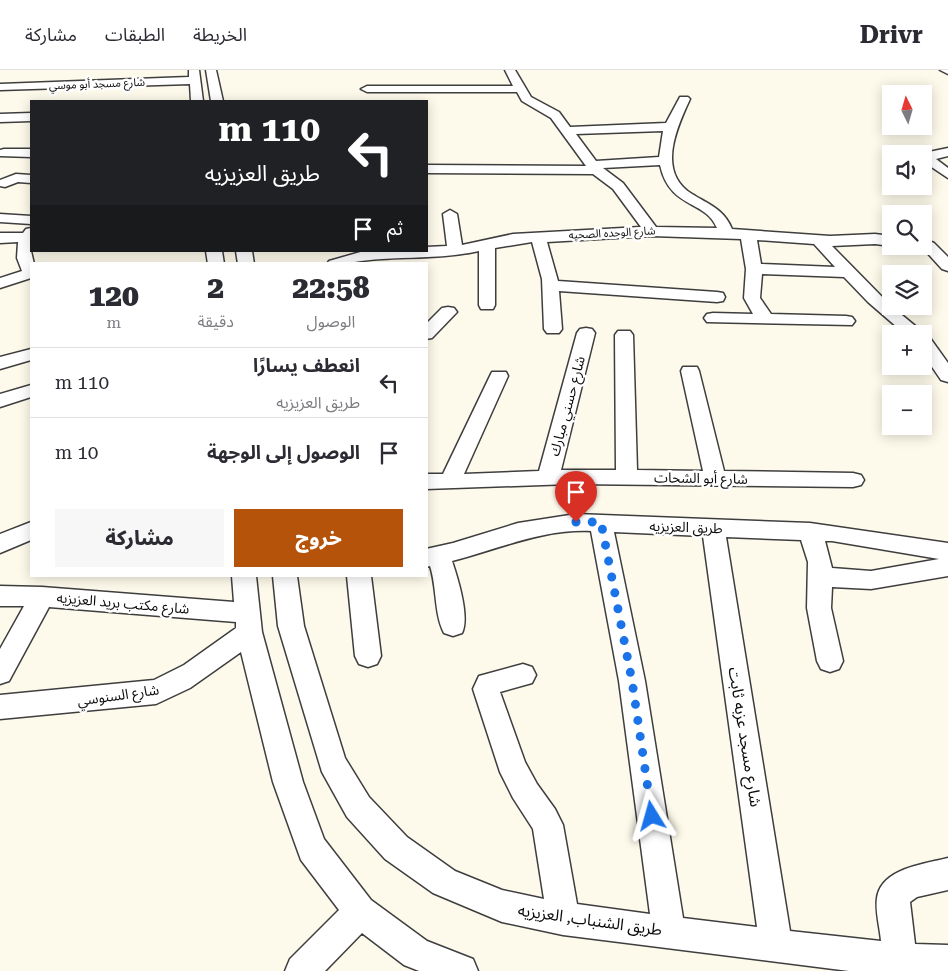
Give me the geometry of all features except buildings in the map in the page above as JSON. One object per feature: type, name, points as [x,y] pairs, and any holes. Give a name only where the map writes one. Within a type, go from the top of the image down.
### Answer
[{"type":"street","points":[[40,96],[75,70]]},
{"type":"street","points":[[211,70],[217,100]]},
{"type":"street","points":[[510,70],[530,102],[555,115],[594,167],[618,186],[652,231]]},
{"type":"street","name":"شارع مسجد أبو موسي","points":[[0,87],[86,84],[80,95],[195,86]]},
{"type":"street","points":[[367,89],[521,89]]},
{"type":"street","points":[[684,99],[668,132],[668,176],[678,191],[718,215],[726,233]]},
{"type":"street","points":[[3,131],[16,115]]},
{"type":"street","points":[[566,131],[671,127]]},
{"type":"street","points":[[948,152],[929,156],[928,159],[948,174]]},
{"type":"street","points":[[4,153],[30,153]]},
{"type":"street","points":[[428,169],[594,167],[667,161]]},
{"type":"street","points":[[5,183],[29,171]]},
{"type":"street","points":[[428,178],[496,179]]},
{"type":"street","points":[[450,214],[455,250]]},
{"type":"street","points":[[0,218],[30,220]]},
{"type":"street","name":"شارع الوحده الصحيه","points":[[342,262],[368,254],[391,256],[455,250],[538,237],[652,231],[726,233],[818,240],[882,241]]},
{"type":"street","points":[[748,235],[754,269],[752,298],[765,319]]},
{"type":"street","points":[[538,237],[545,256],[551,286],[553,329]]},
{"type":"street","points":[[0,238],[30,243],[26,267],[30,272]]},
{"type":"street","points":[[818,240],[874,298],[906,325]]},
{"type":"street","points":[[487,244],[487,305]]},
{"type":"street","points":[[932,246],[948,245]]},
{"type":"street","points":[[932,251],[948,266]]},
{"type":"street","points":[[754,269],[848,272]]},
{"type":"street","points":[[0,283],[30,273]]},
{"type":"street","points":[[551,286],[613,288],[716,297]]},
{"type":"street","points":[[428,332],[448,312]]},
{"type":"street","points":[[713,318],[846,321]]},
{"type":"street","name":"شارع حسني مبارك","points":[[548,478],[586,333]]},
{"type":"street","points":[[624,335],[627,477]]},
{"type":"street","points":[[932,353],[948,376]]},
{"type":"street","points":[[0,363],[30,354]]},
{"type":"street","points":[[690,372],[715,478]]},
{"type":"street","points":[[450,482],[499,376]]},
{"type":"street","points":[[0,401],[30,391]]},
{"type":"street","name":"شارع أبو الشحات","points":[[428,481],[627,477],[853,480]]},
{"type":"street","name":"طريق العزيزيه","points":[[433,557],[518,531],[576,522],[810,531],[869,537],[948,552]]},
{"type":"street","points":[[601,522],[632,681],[669,932]]},
{"type":"street","name":"شارع مسجد عزبه ثابت","points":[[713,528],[776,946]]},
{"type":"street","points":[[0,544],[30,530]]},
{"type":"street","points":[[810,531],[820,562],[818,608],[830,661]]},
{"type":"street","points":[[433,557],[447,582],[453,626]]},
{"type":"street","points":[[819,577],[871,580],[948,567]]},
{"type":"street","points":[[244,577],[248,623],[288,782],[312,849],[360,911],[416,953],[461,971]]},
{"type":"street","name":"طريق الشنباب, العزيزيه","points":[[286,577],[291,626],[332,763],[358,808],[396,848],[444,882],[502,906],[563,919],[900,960],[948,962]]},
{"type":"street","points":[[359,577],[368,656]]},
{"type":"street","name":"شارع مكتب بريد العزيزيه","points":[[0,596],[42,597],[248,623]]},
{"type":"street","points":[[0,673],[42,597]]},
{"type":"street","name":"شارع السنوسي","points":[[0,707],[156,692],[175,685],[191,674],[248,623]]},
{"type":"street","points":[[523,675],[493,682],[488,684],[486,689],[513,771],[521,786],[548,824],[563,919]]},
{"type":"street","points":[[900,960],[893,898],[897,890],[907,885],[948,874]]},
{"type":"street","points":[[302,971],[360,911]]},
{"type":"route","points":[[576,522],[601,522],[632,681],[652,816]]}]
